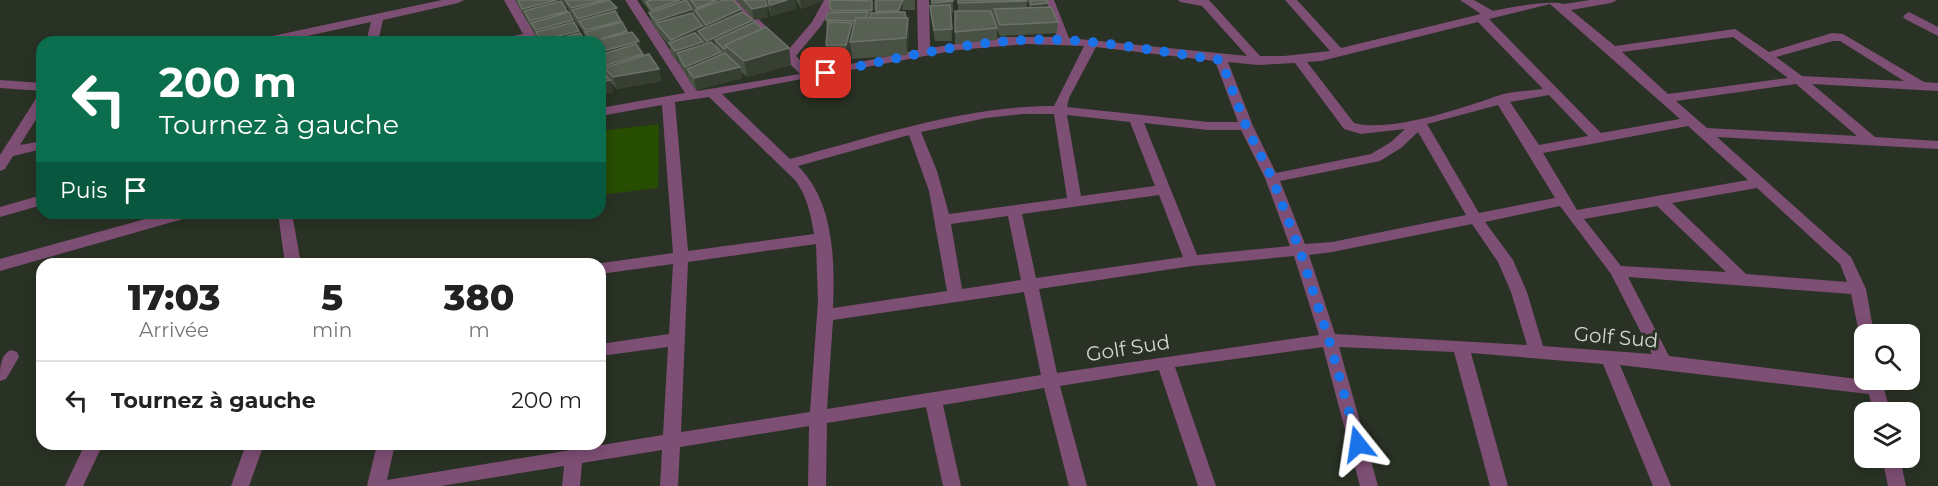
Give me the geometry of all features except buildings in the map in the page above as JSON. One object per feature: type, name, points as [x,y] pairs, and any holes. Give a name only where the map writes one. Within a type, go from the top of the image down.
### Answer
[{"type":"street","points":[[299,36],[458,0]]},
{"type":"street","points":[[510,0],[529,36]]},
{"type":"street","points":[[631,0],[693,95]]},
{"type":"street","points":[[732,0],[809,76]]},
{"type":"street","points":[[790,56],[817,23],[830,0]]},
{"type":"street","points":[[923,0],[924,54]]},
{"type":"street","points":[[1048,0],[1064,40]]},
{"type":"street","points":[[1184,0],[1204,1],[1258,61]]},
{"type":"street","points":[[1291,0],[1338,52]]},
{"type":"street","points":[[1466,0],[1485,15],[1551,90],[1598,138]]},
{"type":"street","points":[[606,111],[987,43],[1024,40],[1064,40],[1221,60],[1299,60],[1552,0],[1692,121],[1846,261],[1858,289],[1864,324]]},
{"type":"street","points":[[1563,8],[1611,0]]},
{"type":"street","points":[[1909,16],[1938,32]]},
{"type":"street","points":[[373,36],[378,17]]},
{"type":"street","points":[[1612,50],[1735,33],[1799,80],[1871,141]]},
{"type":"street","points":[[1768,56],[1832,37],[1843,38],[1921,86]]},
{"type":"street","points":[[1075,201],[1060,110],[1063,98],[1091,44]]},
{"type":"street","points":[[1221,60],[1246,126],[1272,178],[1300,251],[1329,340],[1369,486]]},
{"type":"street","points":[[1299,60],[1349,126],[1354,129],[1420,123],[1502,99],[1551,90]]},
{"type":"street","points":[[1666,98],[1799,80],[1938,87]]},
{"type":"street","points":[[0,84],[36,87]]},
{"type":"street","points":[[712,93],[788,164],[808,189],[820,216],[823,238],[825,315],[818,418],[817,486]]},
{"type":"street","points":[[668,99],[681,258],[669,486]]},
{"type":"street","points":[[1502,99],[1573,216],[1617,271],[1664,362]]},
{"type":"street","points":[[0,166],[36,110]]},
{"type":"street","points":[[788,164],[913,130],[986,114],[1023,110],[1060,110],[1208,126],[1246,126]]},
{"type":"street","points":[[1136,119],[1192,261]]},
{"type":"street","points":[[1535,150],[1692,121]]},
{"type":"street","points":[[1272,178],[1375,158],[1396,145],[1420,123]]},
{"type":"street","points":[[1420,123],[1475,218],[1505,260],[1519,292],[1537,352]]},
{"type":"street","points":[[913,130],[937,185],[955,295]]},
{"type":"street","points":[[1704,132],[1938,145]]},
{"type":"street","points":[[10,152],[36,146]]},
{"type":"street","points":[[1573,216],[1760,183]]},
{"type":"street","points":[[944,220],[1163,190]]},
{"type":"street","points":[[825,315],[1192,261],[1332,247],[1563,201]]},
{"type":"street","points":[[1661,201],[1742,279]]},
{"type":"street","points":[[0,212],[36,202]]},
{"type":"street","points":[[1014,210],[1051,382],[1078,486]]},
{"type":"street","points":[[0,265],[164,219]]},
{"type":"street","points":[[286,219],[292,258]]},
{"type":"street","points":[[606,267],[823,238]]},
{"type":"street","points":[[1617,271],[1858,289]]},
{"type":"street","points":[[606,349],[678,339]]},
{"type":"street","name":"Golf Sud","points":[[392,486],[446,482],[574,456],[1051,382],[1165,362],[1329,340],[1461,346],[1664,362],[1854,382]]},
{"type":"street","points":[[1461,346],[1499,486]]},
{"type":"street","points":[[0,374],[11,357]]},
{"type":"street","points":[[1609,358],[1662,486]]},
{"type":"street","points":[[1165,362],[1207,486]]},
{"type":"street","points":[[933,400],[952,486]]},
{"type":"street","points":[[74,486],[91,450]]},
{"type":"street","points":[[240,486],[253,450]]},
{"type":"street","points":[[376,486],[385,450]]},
{"type":"street","points":[[571,486],[574,456]]},
{"type":"street","points":[[1893,468],[1897,486]]},
{"type":"green space","points":[[659,124],[658,188],[606,194],[606,130]]},
{"type":"route","points":[[826,73],[955,48],[1024,40],[1064,40],[1221,60],[1246,126],[1272,178],[1300,251],[1329,340],[1358,444]]}]
